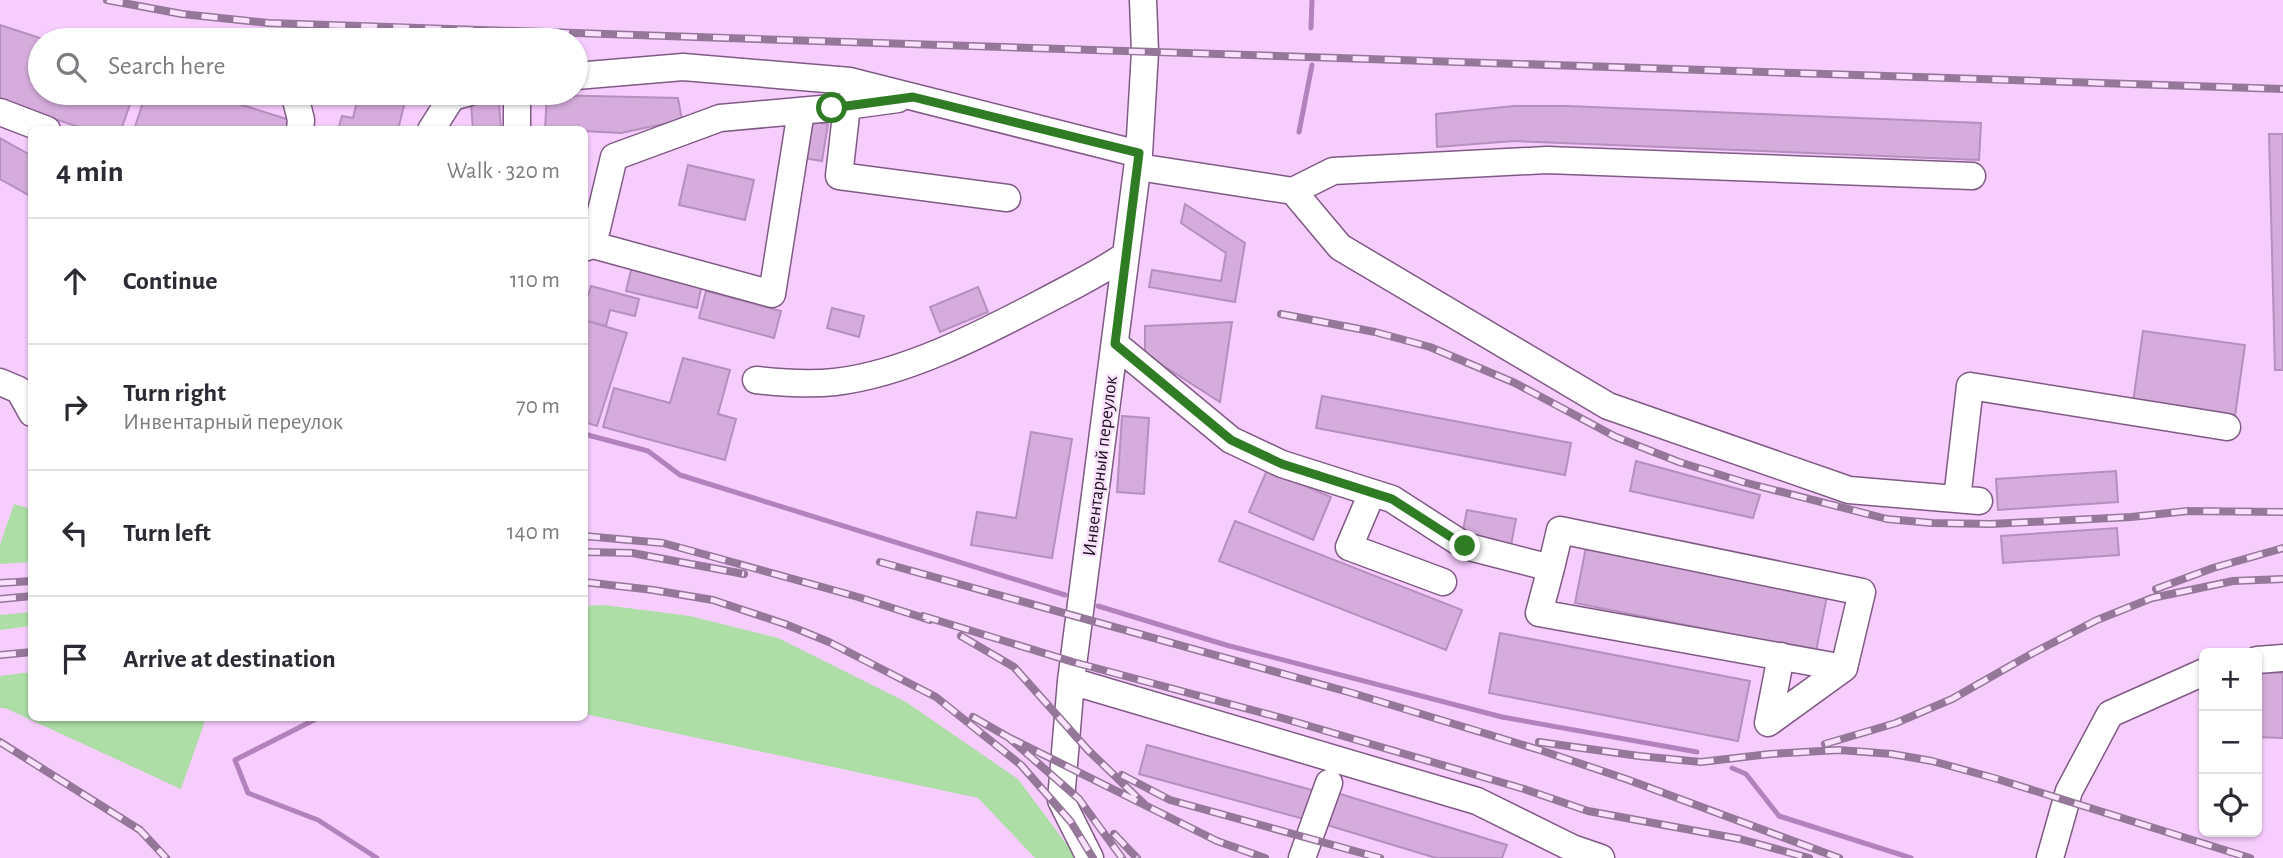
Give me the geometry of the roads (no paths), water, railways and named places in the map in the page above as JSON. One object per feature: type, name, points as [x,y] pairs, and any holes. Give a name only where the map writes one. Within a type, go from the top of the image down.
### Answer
[{"type":"street","name":"Инвентарный переулок","points":[[1090,858],[1061,800],[1071,681],[1139,160],[1145,52],[1143,0]]},
{"type":"street","points":[[588,75],[683,67],[850,81],[1139,160],[1293,191],[1333,171],[1547,160],[1972,176]]},
{"type":"street","points":[[801,111],[772,294],[589,247],[614,157],[720,118],[913,97]]},
{"type":"street","points":[[297,105],[300,126]]},
{"type":"street","points":[[433,126],[446,105]]},
{"type":"street","points":[[517,105],[517,126]]},
{"type":"street","points":[[847,106],[839,176],[1006,198]]},
{"type":"street","points":[[0,111],[37,126]]},
{"type":"street","points":[[1293,191],[1340,247],[1608,406],[1849,490],[1968,500],[1970,386],[2227,427]]},
{"type":"street","points":[[756,380],[794,384],[838,382],[892,369],[982,334],[1126,255]]},
{"type":"street","points":[[1115,344],[1231,440],[1282,464],[1392,499],[1465,546],[1551,568]]},
{"type":"street","points":[[0,382],[19,390],[28,406]]},
{"type":"street","points":[[1372,493],[1349,547],[1443,583]]},
{"type":"street","points":[[1781,656],[1768,723],[1844,668],[1863,592],[1560,530],[1539,613],[1781,656],[1844,668]]},
{"type":"street","points":[[2262,660],[2283,658]]},
{"type":"street","points":[[2050,858],[2069,791],[2110,714],[2199,674]]},
{"type":"street","points":[[1071,681],[1477,801],[1572,848],[1601,858]]},
{"type":"street","points":[[1302,858],[1329,783]]},
{"type":"waterway","points":[[1311,28],[1312,0]]},
{"type":"waterway","points":[[1299,132],[1312,65]]},
{"type":"waterway","points":[[588,435],[648,451],[680,475],[1065,595]]},
{"type":"waterway","points":[[1098,606],[1226,645],[1502,717],[1697,752]]},
{"type":"waterway","points":[[312,721],[235,760],[248,793],[318,820],[377,858]]},
{"type":"waterway","points":[[1732,768],[1746,774],[1779,816],[1911,858]]},
{"type":"railway","points":[[107,0],[182,14],[269,23],[422,28]]},
{"type":"railway","points":[[588,33],[2283,89]]},
{"type":"railway","points":[[1281,314],[1375,332],[1430,347],[1515,383],[1616,437],[1679,462],[1743,482],[1887,519],[1991,524],[2131,517],[2188,511],[2283,512]]},
{"type":"railway","points":[[588,536],[663,543],[858,597],[930,620]]},
{"type":"railway","points":[[2156,589],[2213,568],[2283,548]]},
{"type":"railway","points":[[588,552],[632,553],[744,574]]},
{"type":"railway","points":[[880,562],[1352,693],[1543,751],[1839,858]]},
{"type":"railway","points":[[1825,744],[1896,723],[1952,699],[2097,620],[2152,598],[2233,581],[2283,579]]},
{"type":"railway","points":[[0,583],[28,581]]},
{"type":"railway","points":[[588,582],[713,600],[829,642],[936,697],[1021,765],[1071,822],[1093,858]]},
{"type":"railway","points":[[0,599],[28,596]]},
{"type":"railway","points":[[923,616],[1073,662],[1282,718],[1524,789],[1588,811],[1740,839],[1809,858]]},
{"type":"railway","points":[[961,636],[1014,667],[1088,750],[1144,804]]},
{"type":"railway","points":[[0,655],[28,652]]},
{"type":"railway","points":[[973,717],[1008,737],[1079,799],[1122,858]]},
{"type":"railway","points":[[1008,737],[1217,841],[1265,858]]},
{"type":"railway","points":[[0,742],[140,830],[166,858]]},
{"type":"railway","points":[[1539,742],[1701,762],[1839,750],[1892,754],[1932,761],[1994,778],[2250,858]]},
{"type":"railway","points":[[1122,775],[1170,800],[1380,858]]},
{"type":"railway","points":[[1114,834],[1137,858]]}]
